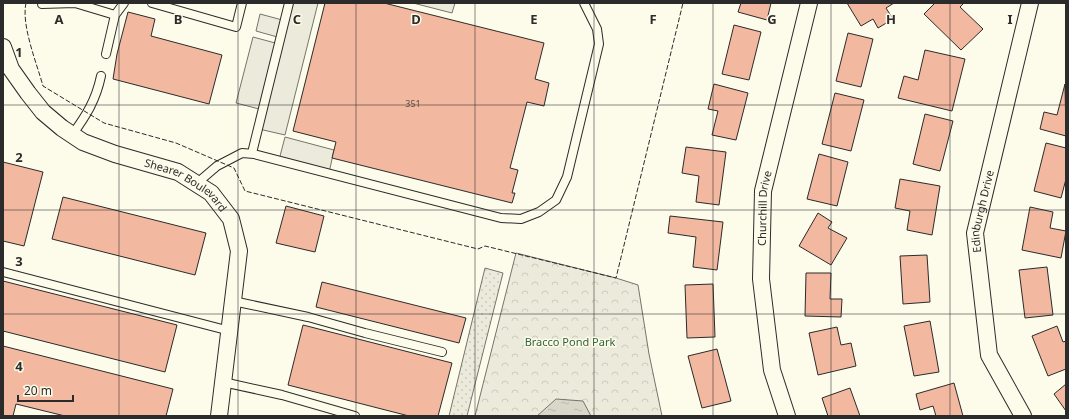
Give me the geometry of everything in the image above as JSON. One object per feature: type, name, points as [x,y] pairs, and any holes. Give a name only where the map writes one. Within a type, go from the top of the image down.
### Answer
[{"type":"street","name":"Churchill Drive","points":[[787,416],[772,370],[761,279],[763,191],[809,3]]},
{"type":"street","name":"Edinburgh Drive","points":[[1023,416],[989,355],[975,233],[1030,3]]},
{"type":"street","name":"Shearer Boulevard","points":[[3,47],[11,69],[28,93],[43,112],[67,131],[82,142],[115,154],[178,172],[211,193],[231,219],[239,251],[219,416]]},
{"type":"lane","points":[[42,4],[75,3],[115,15]]},
{"type":"lane","points":[[106,54],[115,15],[124,3]]},
{"type":"lane","points":[[152,3],[236,27],[242,3]]},
{"type":"lane","points":[[252,153],[289,3]]},
{"type":"lane","points":[[196,184],[217,166],[242,153],[252,153],[501,218],[520,219],[539,212],[556,200],[567,177],[599,44],[597,29],[584,3]]},
{"type":"lane","points":[[67,131],[86,116],[97,93],[101,76]]},
{"type":"lane","points":[[3,272],[230,331]]},
{"type":"lane","points":[[233,301],[308,318],[442,352]]},
{"type":"lane","points":[[224,382],[282,395],[355,416]]},
{"type":"green space","name":"Bracco Pond Park","points":[[516,253],[638,285],[649,354],[662,416],[475,416]]},
{"type":"green space","points":[[485,268],[503,273],[467,416],[449,416]]},
{"type":"shaded area","points":[[291,3],[318,3],[285,135],[259,129],[263,110],[236,103],[253,37],[279,44],[281,38],[256,31],[260,14],[286,21]]},
{"type":"shaded area","points":[[413,3],[455,3],[452,13]]},
{"type":"shaded area","points":[[285,137],[334,150],[329,173],[279,160]]},
{"type":"water","points":[[556,399],[583,401],[591,416],[537,416]]},
{"type":"building","points":[[325,3],[384,3],[544,43],[535,79],[549,83],[544,106],[527,102],[510,168],[518,170],[512,193],[515,193],[512,203],[332,158],[336,142],[293,131]]},
{"type":"building","points":[[741,3],[771,3],[767,20],[738,12]]},
{"type":"building","points":[[847,3],[894,3],[886,8],[893,19],[878,28],[873,19],[861,26]]},
{"type":"building","points":[[935,3],[964,3],[960,7],[983,29],[961,50],[924,14]]},
{"type":"building","points":[[128,12],[155,19],[151,36],[222,55],[209,104],[113,79],[117,54]]},
{"type":"building","points":[[734,25],[761,32],[749,80],[722,74]]},
{"type":"building","points":[[848,33],[873,39],[861,87],[836,81]]},
{"type":"building","points":[[925,50],[965,59],[952,111],[898,98],[904,76],[918,80]]},
{"type":"building","points":[[714,84],[748,93],[736,140],[712,135],[718,111],[708,109]]},
{"type":"building","points":[[1065,84],[1066,136],[1040,129],[1044,112],[1057,115]]},
{"type":"building","points":[[835,93],[864,100],[851,151],[822,144]]},
{"type":"building","points":[[925,114],[953,121],[940,171],[913,164]]},
{"type":"building","points":[[1046,143],[1066,148],[1066,179],[1061,198],[1034,191]]},
{"type":"building","points":[[686,147],[726,152],[719,205],[696,202],[699,176],[682,173]]},
{"type":"building","points":[[819,154],[848,162],[837,206],[807,199]]},
{"type":"building","points":[[3,162],[43,172],[24,246],[3,241]]},
{"type":"building","points":[[900,179],[940,186],[932,235],[907,230],[910,211],[895,208]]},
{"type":"building","points":[[63,197],[206,233],[195,275],[52,239]]},
{"type":"building","points":[[286,206],[324,216],[315,252],[276,243]]},
{"type":"building","points":[[1030,207],[1053,212],[1050,228],[1066,231],[1061,258],[1022,250]]},
{"type":"building","points":[[818,213],[832,222],[828,228],[847,238],[831,265],[799,246]]},
{"type":"building","points":[[670,216],[723,222],[717,270],[693,267],[696,237],[668,233]]},
{"type":"building","points":[[927,255],[930,302],[903,304],[900,256]]},
{"type":"building","points":[[1047,267],[1053,315],[1025,318],[1019,270]]},
{"type":"building","points":[[806,273],[831,273],[830,299],[842,299],[841,317],[805,316]]},
{"type":"building","points":[[3,281],[177,325],[165,372],[3,331]]},
{"type":"building","points":[[322,282],[466,318],[459,343],[316,307]]},
{"type":"building","points":[[713,284],[715,337],[687,338],[685,285]]},
{"type":"building","points":[[930,321],[939,372],[914,376],[904,326]]},
{"type":"building","points":[[303,325],[452,363],[438,416],[409,416],[288,385]]},
{"type":"building","points":[[1057,326],[1063,342],[1066,341],[1066,369],[1048,376],[1032,336]]},
{"type":"building","points":[[837,327],[841,345],[851,343],[856,366],[818,375],[809,333]]},
{"type":"building","points":[[3,346],[173,389],[166,416],[65,416],[16,404],[13,416],[3,416]]},
{"type":"building","points":[[717,349],[731,401],[702,408],[688,356]]},
{"type":"building","points":[[954,383],[963,416],[936,416],[933,406],[920,410],[916,394]]},
{"type":"building","points":[[1066,384],[1066,411],[1054,394]]},
{"type":"building","points":[[850,388],[860,416],[828,416],[822,398]]},
{"type":"fence","points":[[26,3],[25,12],[28,33],[43,86],[104,123],[176,143],[234,168],[245,191],[478,249],[485,246],[616,278],[683,3]]}]
